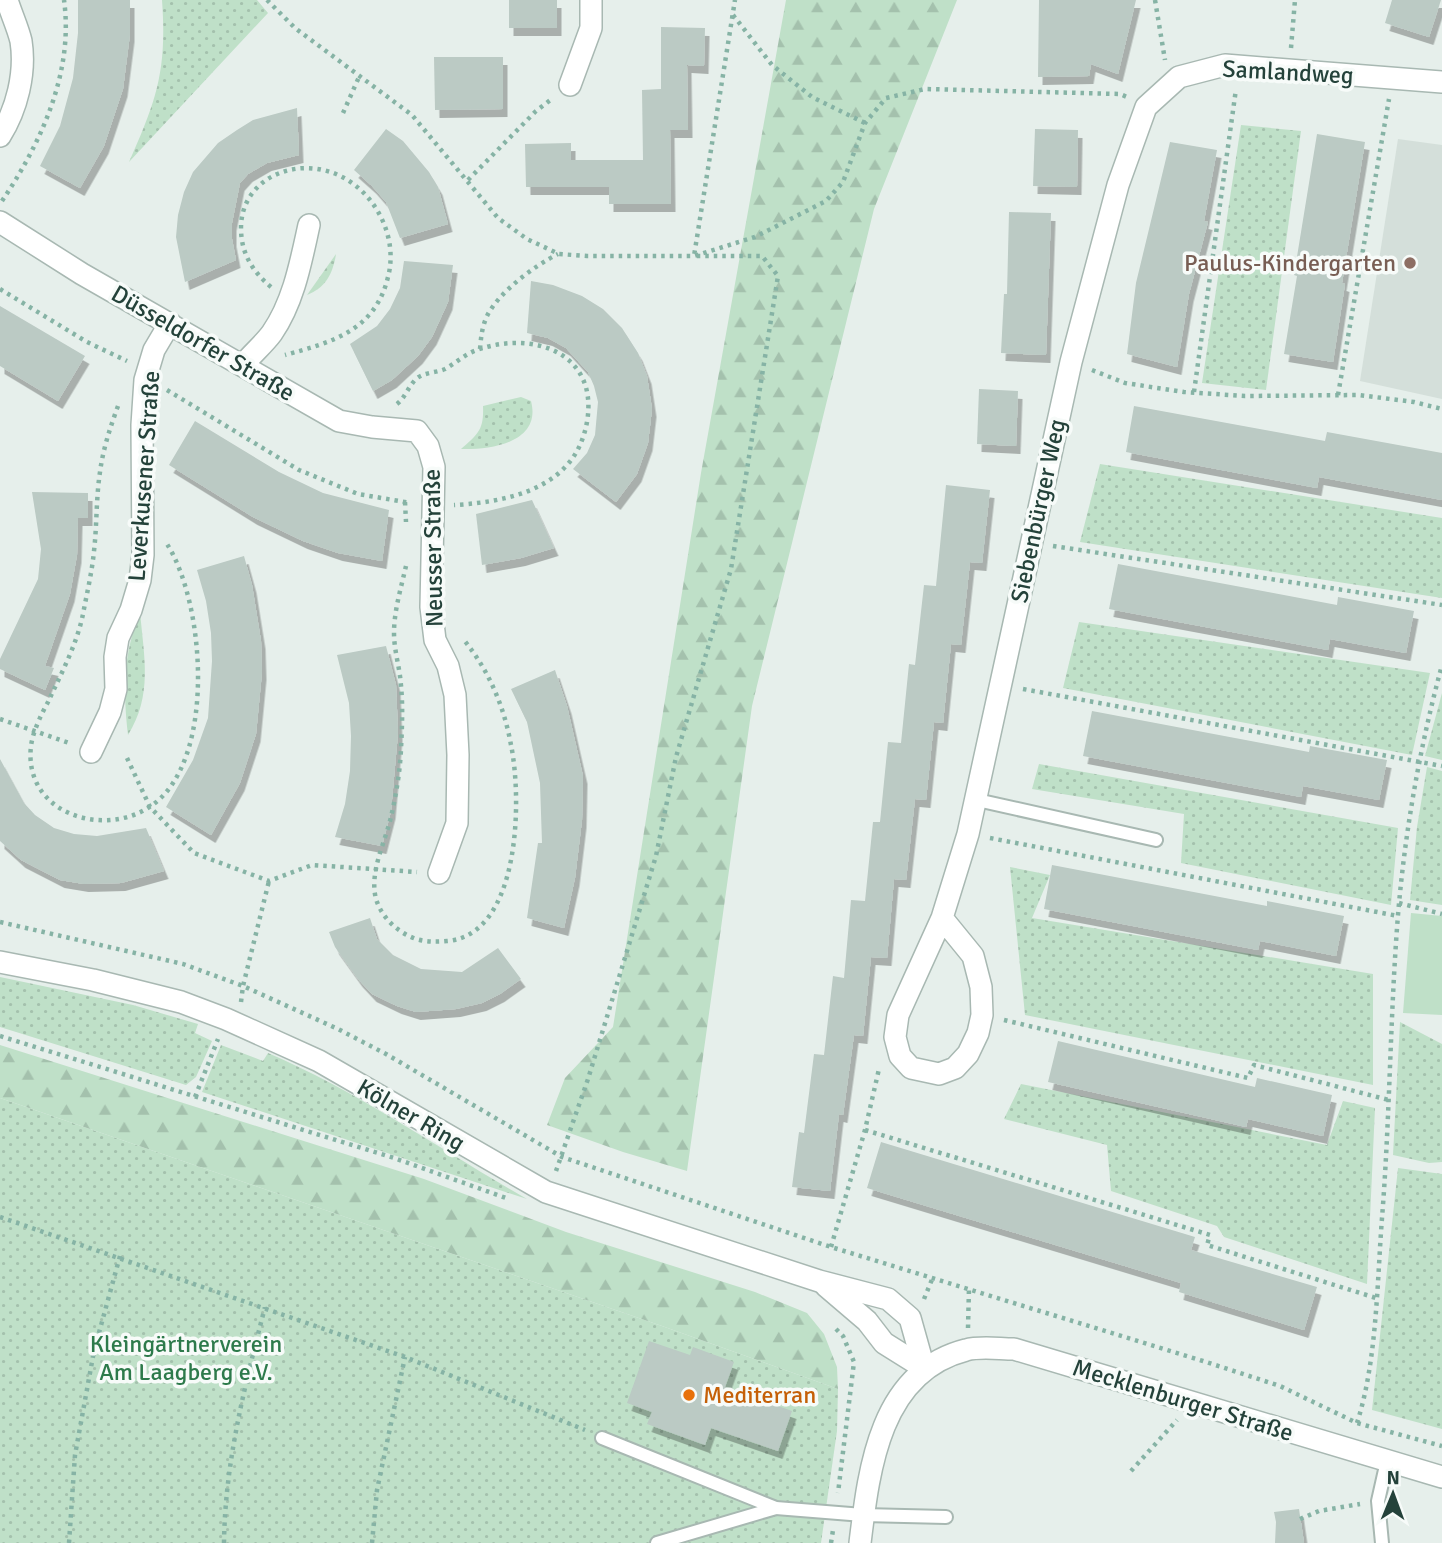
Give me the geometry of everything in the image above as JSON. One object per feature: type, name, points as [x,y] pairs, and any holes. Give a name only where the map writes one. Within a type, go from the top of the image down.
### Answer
[{"type":"street","points":[[0,136],[8,123],[21,82],[21,41],[6,0]]},
{"type":"street","points":[[570,85],[591,29],[591,0]]},
{"type":"street","name":"Samlandweg","points":[[1146,107],[1179,78],[1225,65],[1442,82]]},
{"type":"street","name":"Siebenbürger Weg","points":[[895,1037],[898,1014],[942,918],[968,834],[1071,362],[1118,186],[1146,107]]},
{"type":"street","name":"Düsseldorfer Straße","points":[[0,222],[82,274],[338,421],[372,427],[417,430]]},
{"type":"street","points":[[243,365],[272,333],[285,307],[303,256],[309,225]]},
{"type":"street","name":"Leverkusener Straße","points":[[91,752],[110,712],[116,689],[115,657],[118,638],[131,610],[140,580],[143,555],[142,439],[145,380],[154,350],[170,323]]},
{"type":"street","name":"Neusser Straße","points":[[417,430],[428,446],[434,467],[431,607],[435,640],[448,666],[455,695],[458,755],[457,823],[439,873]]},
{"type":"street","points":[[895,1037],[900,1056],[911,1068],[939,1074],[955,1068],[968,1054],[978,1033],[982,1015],[981,987],[973,956],[942,918]]},
{"type":"street","name":"Kölner Ring","points":[[0,962],[93,980],[181,1002],[229,1029],[319,1061],[546,1192],[819,1281],[888,1299],[910,1318],[924,1368]]},
{"type":"street","name":"Kölner Ring","points":[[819,1281],[843,1298],[867,1321],[884,1343],[924,1368]]},
{"type":"street","name":"Mecklenburger Straße","points":[[924,1368],[967,1350],[1014,1349],[1442,1477]]},
{"type":"street","points":[[860,1543],[878,1438],[900,1395],[924,1368]]},
{"type":"lane","points":[[976,800],[1156,840]]},
{"type":"lane","points":[[602,1438],[776,1508],[863,1515],[946,1517]]},
{"type":"lane","points":[[1382,1543],[1378,1501],[1387,1461]]},
{"type":"lane","points":[[657,1543],[776,1508]]},
{"type":"path","points":[[0,205],[28,159],[54,96],[64,55],[64,0]]},
{"type":"path","points":[[267,0],[295,28],[412,116],[498,218],[527,239],[559,254],[762,256],[778,276],[731,569],[676,757],[656,856],[562,1157]]},
{"type":"path","points":[[694,256],[735,0]]},
{"type":"path","points":[[1155,0],[1170,85]]},
{"type":"path","points":[[1290,71],[1292,7],[1295,0]]},
{"type":"path","points":[[733,15],[772,65],[812,97],[865,123]]},
{"type":"path","points":[[1194,392],[1239,67]]},
{"type":"path","points":[[343,113],[359,77]]},
{"type":"path","points":[[1338,395],[1392,78]]},
{"type":"path","points":[[468,180],[536,111],[570,85]]},
{"type":"path","points":[[694,256],[755,237],[826,201],[844,182],[865,123],[886,99],[925,89],[1120,94],[1146,107]]},
{"type":"path","points":[[480,349],[482,330],[488,314],[527,273],[559,254]]},
{"type":"path","points":[[1071,362],[1125,383],[1194,392],[1245,396],[1359,395],[1414,402],[1442,409]]},
{"type":"path","points":[[1031,542],[1442,605]]},
{"type":"path","points":[[1346,1449],[1367,1393],[1389,1100],[1399,903],[1420,762],[1442,665]]},
{"type":"path","points":[[1001,685],[1442,766]]},
{"type":"path","points":[[0,719],[91,752]]},
{"type":"path","points":[[127,758],[150,807],[194,853],[269,881],[312,864],[439,873]]},
{"type":"path","points":[[968,834],[1398,916]]},
{"type":"path","points":[[195,1097],[229,1029],[269,881]]},
{"type":"path","points":[[1399,903],[1442,914]]},
{"type":"path","points":[[0,922],[183,964],[243,985],[386,1054],[562,1157],[831,1247],[1280,1386],[1357,1423],[1442,1446]]},
{"type":"path","points":[[982,1015],[1248,1078],[1254,1065],[1389,1100]]},
{"type":"path","points":[[0,1036],[394,1158],[512,1201]]},
{"type":"path","points":[[831,1247],[866,1130],[877,1074],[895,1037]]},
{"type":"path","points":[[866,1130],[1210,1235],[1207,1245],[1376,1298]]},
{"type":"path","points":[[0,1216],[405,1357],[566,1420],[602,1438]]},
{"type":"path","points":[[69,1543],[75,1455],[94,1351],[120,1256]]},
{"type":"path","points":[[967,1350],[969,1288]]},
{"type":"path","points":[[224,1543],[229,1467],[241,1404],[265,1307]]},
{"type":"path","points":[[372,1543],[377,1490],[405,1357]]},
{"type":"path","points":[[831,1543],[854,1362]]},
{"type":"path","points":[[1131,1471],[1193,1404]]},
{"type":"path","points":[[1300,1519],[1319,1511],[1378,1501]]},
{"type":"shaded area","name":"Paulus-Kindergarten","points":[[1398,139],[1442,145],[1442,399],[1360,381]]},
{"type":"green space","points":[[162,0],[257,0],[268,13],[129,162],[147,120],[158,84],[163,46]]},
{"type":"green space","points":[[786,0],[957,0],[874,209],[752,706],[687,1171],[547,1125],[565,1078],[613,1027],[701,473]]},
{"type":"green space","points":[[1241,125],[1301,131],[1266,390],[1202,383]]},
{"type":"green space","points":[[336,254],[327,279],[307,295]]},
{"type":"green space","points":[[521,397],[531,401],[532,415],[529,426],[521,435],[499,445],[461,449],[479,431],[483,406]]},
{"type":"green space","points":[[1100,464],[1442,518],[1442,598],[1080,542]]},
{"type":"green space","points":[[140,612],[145,660],[144,690],[136,720],[128,735],[125,702],[127,658]]},
{"type":"green space","points":[[1079,622],[1430,673],[1412,755],[1063,688]]},
{"type":"green space","points":[[1442,693],[1442,760],[1425,756]]},
{"type":"green space","points":[[1039,764],[1398,828],[1391,905],[1181,863],[1184,814],[1032,789]]},
{"type":"green space","points":[[1427,767],[1442,771],[1442,905],[1410,900],[1417,827]]},
{"type":"green space","points":[[1010,867],[1050,875],[1032,918],[1373,974],[1373,1085],[1025,1015]]},
{"type":"green space","points":[[1411,913],[1442,916],[1442,1015],[1403,1013]]},
{"type":"green space","points":[[0,977],[133,1005],[198,1024],[195,1033],[212,1041],[196,1077],[186,1085],[0,1027]]},
{"type":"green space","points":[[1400,1022],[1442,1044],[1442,1162],[1429,1163],[1393,1155]]},
{"type":"green space","points":[[0,1045],[424,1179],[566,1232],[755,1292],[807,1313],[824,1334],[837,1367],[838,1389],[0,1098]]},
{"type":"green space","points":[[221,1045],[263,1061],[268,1053],[302,1068],[367,1103],[527,1199],[202,1092]]},
{"type":"green space","points":[[1021,1084],[1327,1145],[1343,1101],[1375,1108],[1367,1284],[1224,1237],[1217,1226],[1111,1191],[1107,1145],[1004,1119]]},
{"type":"green space","name":"Kleingärtnerverein Am Laagberg e.V.","points":[[0,1098],[838,1389],[837,1431],[821,1543],[0,1543]]},
{"type":"green space","points":[[1398,1168],[1442,1174],[1442,1429],[1372,1410]]},
{"type":"building","points":[[78,0],[130,0],[130,34],[123,89],[104,146],[80,188],[40,166],[60,126],[73,78],[78,33]]},
{"type":"building","points":[[509,0],[557,0],[557,28],[509,28]]},
{"type":"building","points":[[1039,0],[1136,0],[1118,74],[1091,64],[1089,76],[1038,77]]},
{"type":"building","points":[[1392,0],[1441,0],[1429,37],[1385,23]]},
{"type":"building","points":[[661,27],[705,28],[704,66],[687,65],[688,130],[670,130],[671,204],[609,204],[609,187],[526,187],[525,144],[571,143],[571,160],[643,160],[642,90],[661,89]]},
{"type":"building","points":[[434,57],[503,57],[503,109],[435,110]]},
{"type":"building","points":[[297,108],[299,155],[267,163],[248,174],[240,183],[232,223],[236,260],[185,282],[176,237],[184,192],[193,172],[218,143],[253,120]]},
{"type":"building","points":[[386,129],[403,141],[429,172],[438,187],[448,224],[400,238],[386,202],[354,170]]},
{"type":"building","points":[[1035,129],[1078,130],[1077,187],[1033,186]]},
{"type":"building","points":[[1317,134],[1365,142],[1342,283],[1345,284],[1333,362],[1284,354]]},
{"type":"building","points":[[1170,142],[1217,150],[1204,221],[1208,222],[1189,294],[1177,367],[1127,354],[1136,283]]},
{"type":"building","points":[[1009,212],[1051,213],[1046,355],[1001,353],[1004,294],[1007,294]]},
{"type":"building","points":[[404,261],[453,265],[448,302],[432,337],[418,356],[392,380],[373,391],[350,344],[377,326],[390,309],[400,288]]},
{"type":"building","points":[[531,281],[553,285],[582,296],[603,309],[622,328],[638,353],[647,376],[652,409],[648,443],[637,474],[616,502],[573,469],[587,453],[595,435],[598,402],[588,372],[566,348],[548,338],[527,333]]},
{"type":"building","points":[[0,306],[85,356],[58,401],[0,366]]},
{"type":"building","points":[[979,389],[1018,391],[1016,446],[977,444]]},
{"type":"building","points":[[1134,406],[1325,441],[1327,432],[1442,453],[1442,500],[1319,477],[1317,488],[1126,452]]},
{"type":"building","points":[[195,421],[279,472],[323,493],[389,510],[382,561],[338,553],[303,541],[253,517],[169,465]]},
{"type":"building","points":[[946,485],[990,490],[982,563],[970,562],[961,645],[951,644],[943,723],[934,722],[926,800],[915,799],[906,880],[894,879],[887,958],[871,957],[863,1036],[854,1035],[843,1115],[839,1114],[830,1191],[792,1187],[799,1132],[804,1133],[814,1054],[824,1055],[833,976],[844,978],[851,900],[865,901],[873,822],[880,822],[888,742],[901,743],[909,664],[915,665],[924,585],[936,586]]},
{"type":"building","points":[[32,492],[88,493],[88,518],[78,518],[77,555],[70,594],[45,666],[54,668],[45,690],[0,669],[0,659],[38,579],[41,549]]},
{"type":"building","points":[[532,500],[554,548],[521,558],[482,565],[476,514]]},
{"type":"building","points":[[244,556],[252,585],[261,641],[262,672],[256,734],[240,783],[211,835],[166,807],[193,760],[208,718],[211,633],[197,570]]},
{"type":"building","points":[[1118,564],[1337,605],[1338,597],[1414,611],[1406,653],[1330,639],[1328,650],[1109,609]]},
{"type":"building","points":[[386,646],[396,685],[398,733],[391,811],[382,846],[335,837],[345,804],[351,736],[349,703],[337,655]]},
{"type":"building","points":[[555,670],[567,706],[583,776],[582,820],[575,878],[564,928],[527,918],[538,843],[542,843],[540,783],[527,722],[511,689]]},
{"type":"building","points":[[1092,711],[1309,752],[1310,746],[1387,760],[1379,800],[1303,786],[1301,797],[1083,756]]},
{"type":"building","points":[[0,759],[24,803],[35,815],[54,828],[74,834],[97,836],[146,828],[164,871],[121,883],[84,884],[60,880],[21,860],[0,841]]},
{"type":"building","points":[[1052,865],[1267,906],[1267,901],[1344,916],[1336,956],[1260,941],[1258,950],[1044,909]]},
{"type":"building","points":[[370,918],[377,939],[393,955],[421,969],[462,972],[498,948],[521,979],[482,1003],[456,1009],[416,1012],[397,1006],[372,994],[358,979],[335,947],[329,932]]},
{"type":"building","points":[[1058,1041],[1255,1087],[1257,1078],[1332,1095],[1323,1136],[1248,1119],[1246,1127],[1048,1082]]},
{"type":"building","points":[[881,1142],[1195,1237],[1191,1250],[1317,1287],[1304,1330],[1179,1292],[1181,1283],[867,1188]]},
{"type":"building","name":"Mediterran","points":[[649,1341],[690,1355],[693,1347],[734,1362],[725,1387],[792,1411],[778,1451],[711,1428],[705,1445],[647,1424],[652,1412],[627,1403]]},
{"type":"building","points":[[1299,1509],[1304,1543],[1275,1543],[1274,1512]]},
{"type":"place","name":"Paulus-Kindergarten","points":[[1410,263]]},
{"type":"place","name":"Mediterran","points":[[689,1395]]}]
